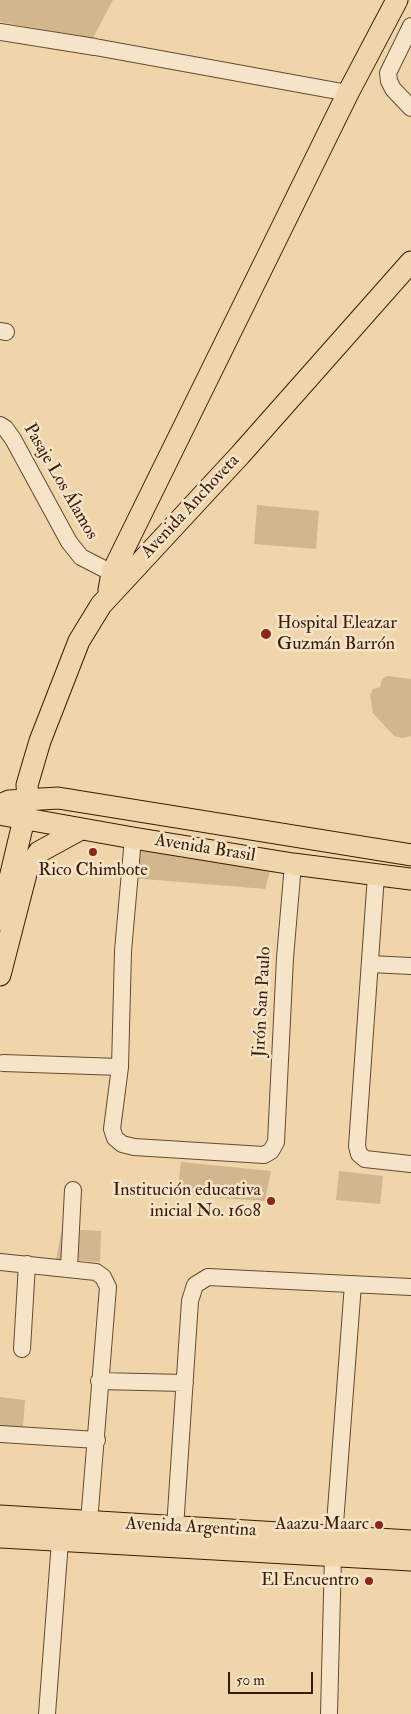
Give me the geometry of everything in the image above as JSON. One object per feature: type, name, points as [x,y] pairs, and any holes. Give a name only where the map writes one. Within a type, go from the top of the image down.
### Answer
[{"type":"main road","points":[[110,583],[348,93],[397,0]]},
{"type":"main road","name":"Avenida Anchoveta","points":[[0,920],[12,808],[79,641],[110,583],[240,455],[411,262]]},
{"type":"main road","name":"Avenida Brasil","points":[[12,808],[58,798],[411,855]]},
{"type":"main road","name":"Avenida Brasil","points":[[12,808],[80,828],[133,838],[293,864],[411,880]]},
{"type":"main road","points":[[0,975],[27,870],[39,852],[80,828]]},
{"type":"main road","name":"Avenida Argentina","points":[[0,1516],[175,1528],[251,1541]]},
{"type":"main road","name":"Avenida Argentina","points":[[0,1537],[60,1540],[251,1541],[334,1546],[411,1560]]},
{"type":"main road","name":"Avenida Argentina","points":[[334,1546],[411,1541]]},
{"type":"street","points":[[411,26],[388,73],[393,89],[411,108]]},
{"type":"street","points":[[0,32],[95,47],[348,93]]},
{"type":"street","name":"Pasaje Los Álamos","points":[[0,425],[13,438],[69,542],[81,557],[110,583]]},
{"type":"street","points":[[3,1063],[120,1067],[123,951],[133,838]]},
{"type":"street","name":"Jirón San Paulo","points":[[120,1067],[112,1129],[115,1138],[122,1144],[264,1155],[272,1150],[276,1142],[285,958],[293,864]]},
{"type":"street","points":[[376,875],[357,1146],[359,1154],[365,1159],[411,1164]]},
{"type":"street","points":[[370,964],[411,966]]},
{"type":"street","points":[[69,1267],[73,1190]]},
{"type":"street","points":[[0,1262],[69,1267],[96,1272],[103,1277],[108,1287],[89,1522]]},
{"type":"street","points":[[22,1349],[27,1264]]},
{"type":"street","points":[[175,1528],[190,1300],[195,1285],[208,1277],[411,1287]]},
{"type":"street","points":[[329,1714],[334,1546],[353,1284]]},
{"type":"street","points":[[99,1381],[185,1383]]},
{"type":"street","points":[[0,1434],[97,1440]]},
{"type":"street","points":[[47,1714],[60,1540]]},
{"type":"shaded area","points":[[0,0],[113,0],[93,38],[0,22]]},
{"type":"shaded area","points":[[257,505],[319,511],[316,549],[254,544]]},
{"type":"shaded area","points":[[387,676],[411,679],[411,736],[402,738],[394,736],[373,713],[370,695],[373,689],[380,687],[382,679]]},
{"type":"shaded area","points":[[135,848],[271,868],[265,889],[132,878]]},
{"type":"shaded area","points":[[181,1162],[271,1171],[265,1201],[177,1195]]},
{"type":"shaded area","points":[[339,1171],[383,1176],[380,1204],[336,1200]]},
{"type":"shaded area","points":[[62,1229],[101,1231],[100,1262],[56,1259]]},
{"type":"shaded area","points":[[0,1397],[25,1400],[22,1440],[0,1438]]},
{"type":"place","name":"Hospital Eleazar Guzmán Barrón","points":[[266,634]]},
{"type":"place","name":"Rico Chimbote","points":[[93,852]]},
{"type":"place","name":"Institución educativa inicial No. 1608","points":[[271,1201]]},
{"type":"place","name":"Aaazu Maarc","points":[[379,1525]]},
{"type":"place","name":"El Encuentro","points":[[369,1581]]}]
